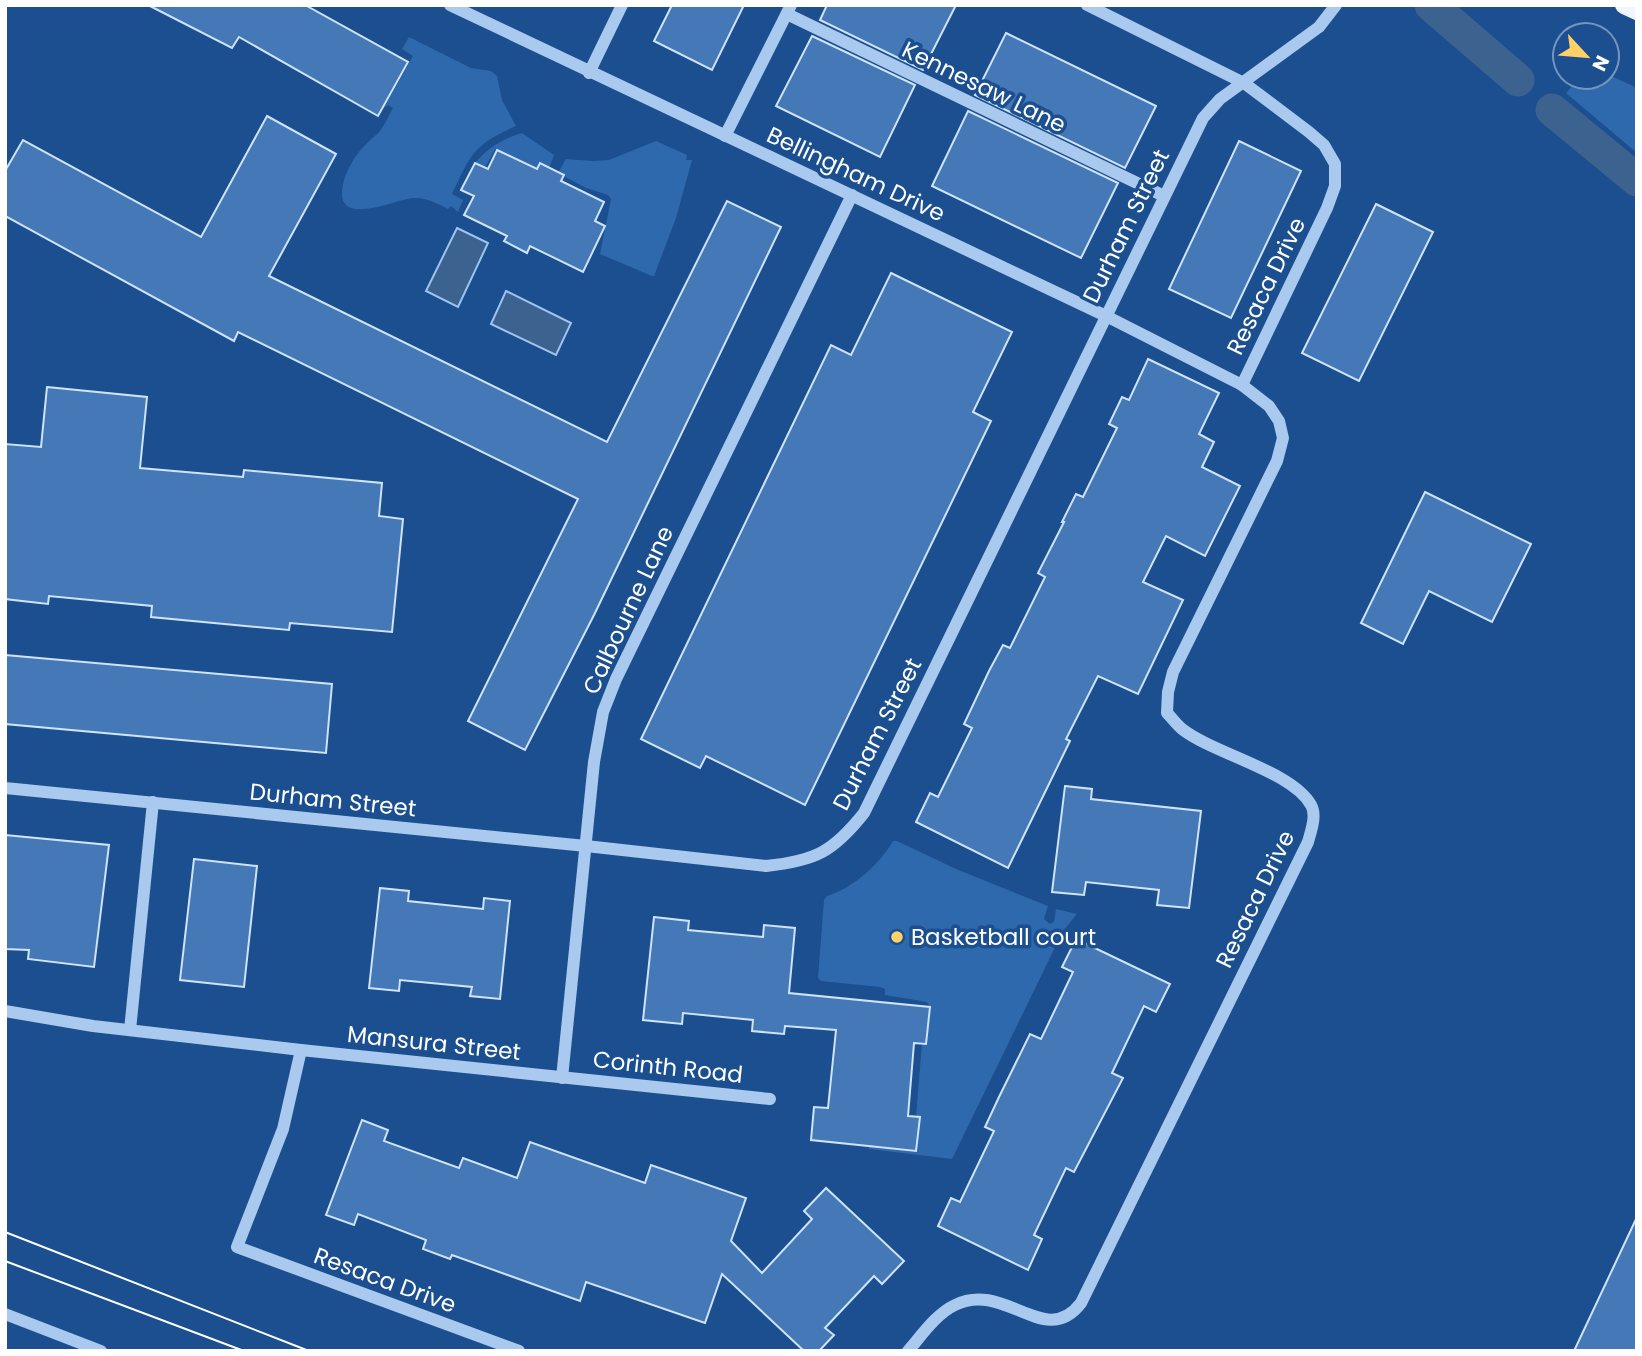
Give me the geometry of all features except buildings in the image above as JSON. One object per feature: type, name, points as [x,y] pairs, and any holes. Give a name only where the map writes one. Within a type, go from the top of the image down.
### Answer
[{"type":"main road","points":[[1624,5],[1637,11]]},
{"type":"street","name":"Bellingham Drive","points":[[450,5],[1106,316],[1242,385]]},
{"type":"street","points":[[589,73],[622,5]]},
{"type":"street","name":"Resaca Drive","points":[[908,1351],[943,1313],[957,1304],[988,1300],[1045,1320],[1056,1321],[1075,1311],[1308,842],[1313,824],[1312,807],[1300,792],[1283,780],[1182,729],[1167,713],[1173,672],[1277,461],[1283,438],[1279,421],[1269,406],[1242,385],[1335,187],[1335,164],[1324,145],[1244,83],[1087,5]]},
{"type":"street","name":"Durham Street","points":[[5,788],[766,866],[795,863],[825,852],[847,835],[864,813],[1203,118],[1220,99],[1319,27],[1336,5]]},
{"type":"street","points":[[726,136],[789,10]]},
{"type":"street","name":"Kennesaw Lane","points":[[789,10],[1164,196]]},
{"type":"street","name":"Calbourne Lane","points":[[562,1078],[594,762],[603,712],[615,679],[852,195]]},
{"type":"street","points":[[130,1030],[153,802]]},
{"type":"street","name":"Mansura Street","points":[[5,1011],[130,1030],[562,1078]]},
{"type":"street","name":"Resaca Drive","points":[[301,1050],[283,1129],[237,1247],[519,1351]]},
{"type":"street","name":"Corinth Road","points":[[562,1078],[769,1099]]},
{"type":"street","points":[[5,1314],[101,1351]]},
{"type":"shaded area","points":[[409,37],[471,68],[491,71],[497,76],[502,100],[516,126],[482,145],[469,160],[452,194],[463,200],[458,212],[451,206],[448,209],[417,198],[361,209],[351,208],[344,203],[344,180],[354,158],[381,130],[393,108],[388,105],[384,108],[413,56],[402,49]]},
{"type":"shaded area","points":[[1621,81],[1637,88],[1637,153],[1566,93],[1621,91]]},
{"type":"shaded area","points":[[522,133],[554,155],[549,168],[540,164],[537,169],[495,149],[485,168],[475,163],[496,144]]},
{"type":"shaded area","points":[[656,141],[687,155],[686,160],[692,160],[676,218],[652,276],[600,254],[611,199],[608,195],[586,188],[558,173],[566,159],[609,160]]},
{"type":"shaded area","points":[[457,228],[488,243],[458,307],[426,291]]},
{"type":"shaded area","points":[[506,291],[571,323],[556,355],[491,324]]},
{"type":"shaded area","points":[[893,841],[1048,906],[1044,919],[1050,924],[1054,922],[1056,909],[1077,914],[1063,931],[952,1159],[869,1149],[869,1146],[916,1151],[920,1118],[916,1117],[922,1043],[930,1007],[927,1002],[885,995],[885,989],[880,987],[821,981],[818,978],[824,900],[864,874],[880,859]]},
{"type":"waterway","points":[[1431,5],[1518,80]]},
{"type":"waterway","points":[[1552,110],[1637,180]]},
{"type":"tram line","points":[[5,1232],[309,1351]]},
{"type":"tram line","points":[[5,1261],[244,1351]]},
{"type":"place","name":"Basketball court","points":[[897,937]]}]
